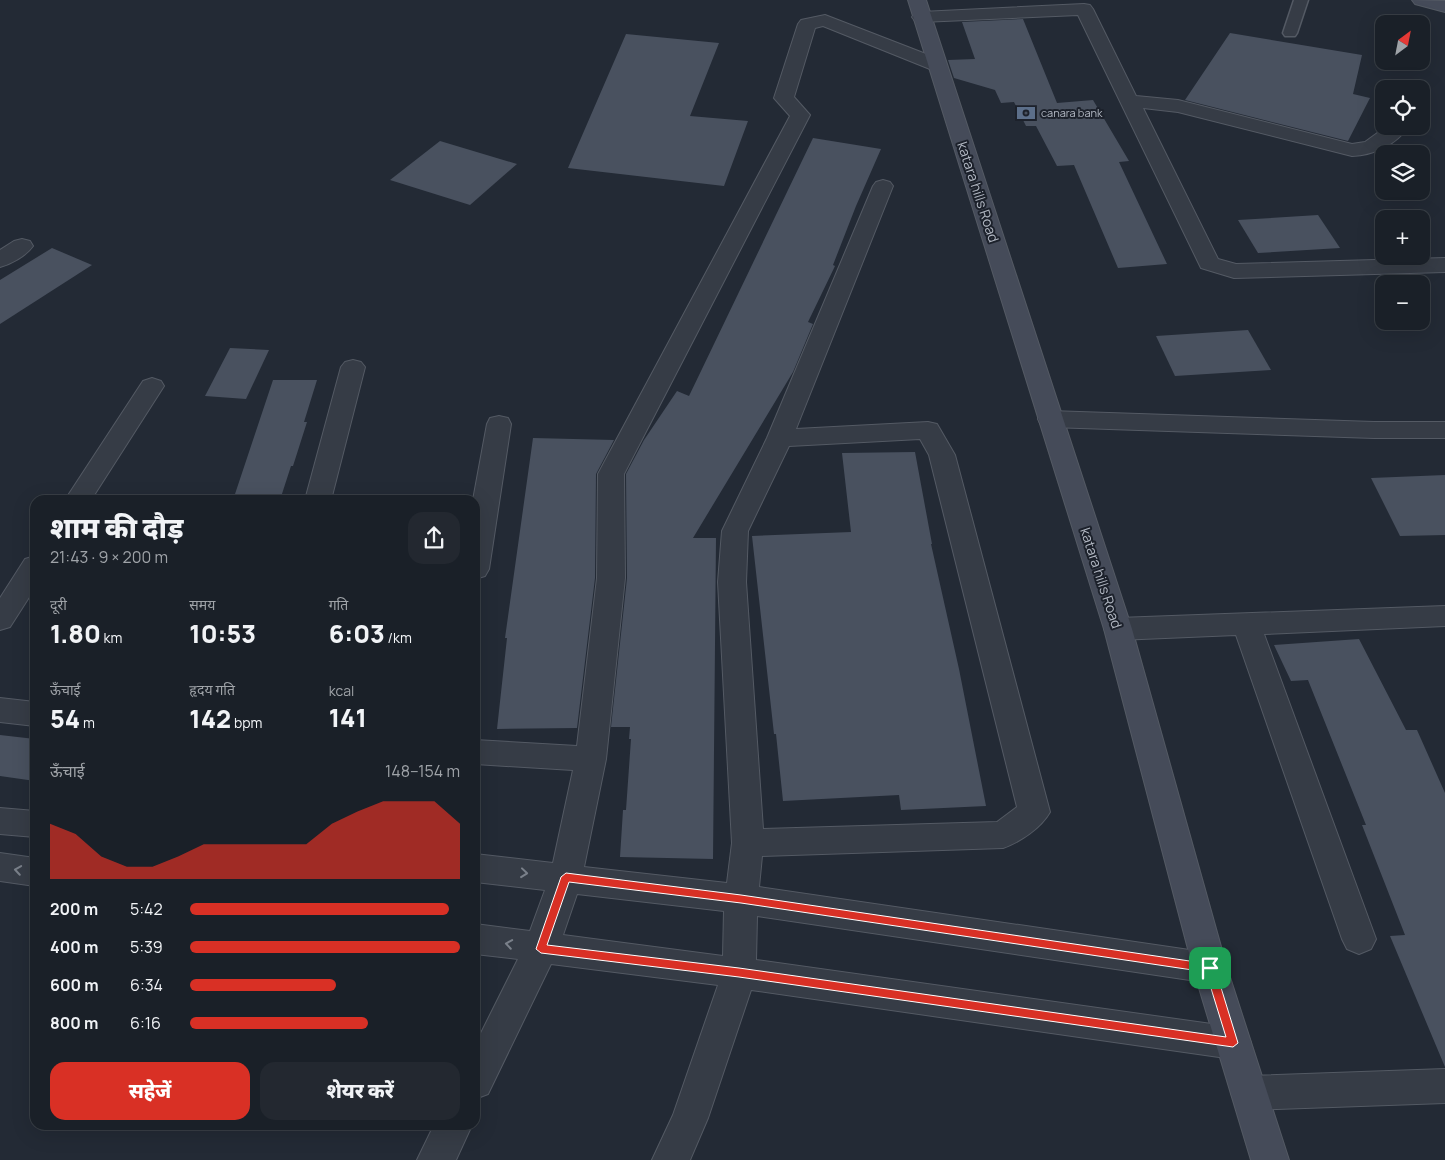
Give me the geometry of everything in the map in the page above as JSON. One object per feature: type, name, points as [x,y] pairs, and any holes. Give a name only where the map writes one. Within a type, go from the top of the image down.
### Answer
[{"type":"main road","points":[[1421,0],[1445,8]]},
{"type":"main road","name":"katara hills Road","points":[[919,8],[1118,629],[1210,968],[1270,1160]]},
{"type":"street","points":[[919,8],[1084,9],[1209,263],[1234,271],[1445,266]]},
{"type":"street","points":[[480,1072],[541,949],[566,877],[591,759],[611,578],[611,474],[800,116],[784,98],[807,24],[825,20],[937,65]]},
{"type":"street","points":[[1129,101],[1178,106],[1352,150],[1361,150],[1377,145],[1389,135]]},
{"type":"street","points":[[671,1160],[690,1118],[739,973],[741,899],[748,843],[732,582],[735,531],[780,438],[883,186]]},
{"type":"street","points":[[0,260],[22,246]]},
{"type":"street","points":[[319,495],[353,367]]},
{"type":"street","points":[[81,495],[152,386]]},
{"type":"street","points":[[1050,419],[1364,430],[1445,430]]},
{"type":"street","points":[[480,539],[499,424]]},
{"type":"street","points":[[748,843],[1003,835],[1034,812],[942,454],[928,430],[780,438]]},
{"type":"street","points":[[0,620],[30,574]]},
{"type":"street","points":[[1118,629],[1445,616]]},
{"type":"street","points":[[1247,625],[1360,939]]},
{"type":"street","points":[[0,710],[30,713]]},
{"type":"street","points":[[480,752],[591,759]]},
{"type":"street","points":[[0,821],[30,824]]},
{"type":"street","points":[[0,867],[30,871]]},
{"type":"street","points":[[480,868],[566,877],[741,899],[1210,968]]},
{"type":"street","points":[[480,940],[739,973],[1233,1043]]},
{"type":"street","points":[[1249,1093],[1445,1086]]},
{"type":"street","points":[[436,1160],[451,1130]]},
{"type":"lane","points":[[1290,33],[1301,0]]},
{"type":"building","points":[[1023,19],[1057,103],[1093,100],[1129,161],[1119,162],[1167,264],[1118,268],[1074,165],[1057,166],[1036,126],[1026,126],[1014,102],[1001,103],[995,90],[954,78],[948,60],[975,59],[962,22]]},
{"type":"building","points":[[1230,33],[1362,55],[1353,94],[1370,98],[1348,141],[1185,100]]},
{"type":"building","points":[[626,34],[719,43],[690,116],[748,121],[724,186],[568,168]]},
{"type":"building","points":[[813,138],[881,149],[856,206],[833,265],[835,266],[808,322],[813,324],[793,372],[693,538],[716,538],[713,859],[620,857],[623,810],[626,810],[631,739],[629,739],[630,727],[611,727],[627,578],[626,474],[644,440],[677,391],[689,396]]},
{"type":"building","points":[[440,141],[517,164],[470,205],[390,180]]},
{"type":"building","points":[[1318,215],[1340,248],[1258,253],[1238,220]]},
{"type":"building","points":[[52,248],[92,265],[0,324],[0,280]]},
{"type":"building","points":[[1248,330],[1271,370],[1175,376],[1156,336]]},
{"type":"building","points":[[230,348],[269,350],[246,399],[205,396]]},
{"type":"building","points":[[273,380],[317,380],[304,422],[307,422],[282,495],[235,495]]},
{"type":"building","points":[[533,438],[614,440],[596,474],[595,578],[577,728],[497,729],[507,638],[505,638]]},
{"type":"building","points":[[915,452],[931,544],[959,669],[986,806],[901,810],[899,795],[783,801],[752,536],[851,532],[842,453]]},
{"type":"building","points":[[1445,475],[1445,535],[1400,536],[1371,478]]},
{"type":"building","points":[[1359,639],[1406,730],[1417,730],[1445,793],[1445,1067],[1390,936],[1405,935],[1362,825],[1366,825],[1308,680],[1291,681],[1274,645]]},
{"type":"building","points":[[0,735],[30,738],[30,780],[0,776]]},
{"type":"place","name":"canara bank","points":[[1026,113]]},
{"type":"route","points":[[566,877],[741,899],[1210,968],[1233,1043],[739,973],[541,949],[566,877]]}]
